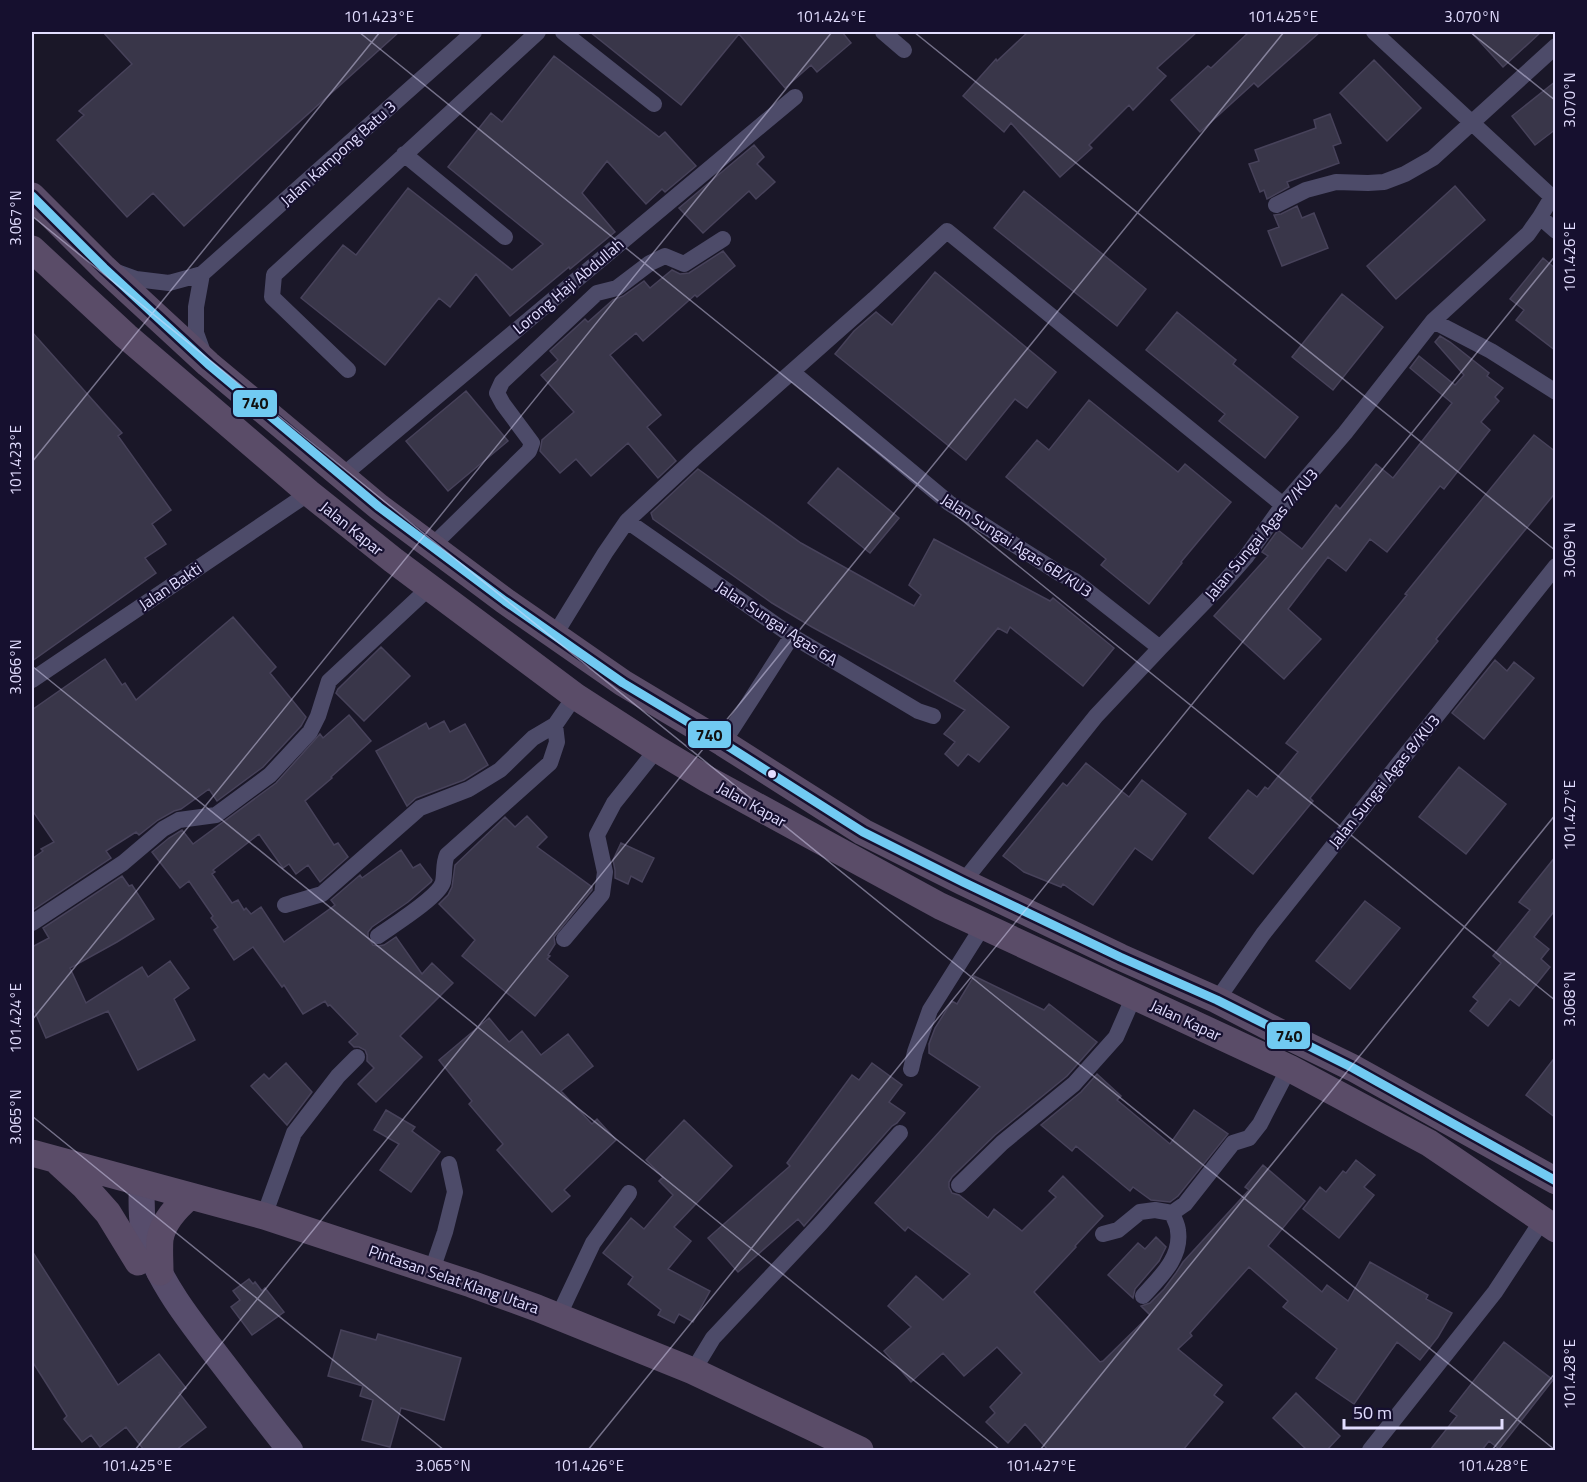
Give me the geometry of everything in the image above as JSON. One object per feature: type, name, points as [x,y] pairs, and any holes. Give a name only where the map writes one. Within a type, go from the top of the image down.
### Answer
[{"type":"highway","name":"Jalan Kapar","points":[[32,196],[208,364],[379,507],[554,636],[623,683],[863,832],[1120,957],[1217,1000],[1353,1068],[1556,1181]]},
{"type":"highway","name":"Jalan Kapar","points":[[33,253],[309,493],[393,560],[575,696],[657,749],[707,779],[940,906],[1288,1068],[1428,1143],[1549,1224]]},
{"type":"highway","name":"Pintasan Selat Klang Utara","points":[[37,1151],[135,1181],[264,1216],[432,1270],[693,1371],[860,1450]]},
{"type":"highway","points":[[37,1151],[98,1201],[149,1267]]},
{"type":"highway","points":[[149,1267],[165,1225],[190,1196]]},
{"type":"main road","points":[[135,1181],[148,1247],[149,1267],[169,1289],[192,1324],[290,1450]]},
{"type":"street","name":"Jalan Kampong Batu 3","points":[[202,274],[474,32]]},
{"type":"street","points":[[348,370],[272,297],[274,275],[538,32]]},
{"type":"street","points":[[563,32],[654,104]]},
{"type":"street","points":[[883,32],[904,50]]},
{"type":"street","points":[[1374,32],[1554,197]]},
{"type":"street","points":[[1276,205],[1306,190],[1336,182],[1384,182],[1405,174],[1433,158],[1556,46]]},
{"type":"street","name":"Lorong Haji Abdullah","points":[[342,476],[795,97]]},
{"type":"street","points":[[405,154],[504,237]]},
{"type":"street","name":"Jalan Sungai Agas 7/KU3","points":[[963,882],[1096,716],[1239,565],[1284,505],[1345,433],[1433,321],[1528,234],[1554,197]]},
{"type":"street","points":[[1540,217],[1556,231]]},
{"type":"street","points":[[554,636],[627,521],[947,231],[1284,505]]},
{"type":"street","points":[[431,547],[529,451],[532,444],[502,404],[497,393],[502,382],[597,293],[617,288],[650,262],[664,256],[684,264],[723,239]]},
{"type":"street","points":[[105,268],[136,279],[169,283],[202,274],[196,307],[196,333],[208,364]]},
{"type":"street","points":[[1433,321],[1491,351],[1556,392]]},
{"type":"street","name":"Jalan Sungai Agas 6B/KU3","points":[[792,372],[949,503],[1075,581],[1160,648]]},
{"type":"street","name":"Jalan Bakti","points":[[32,680],[309,493]]},
{"type":"street","name":"Jalan Sungai Agas 6A","points":[[627,521],[792,636],[918,711],[933,716]]},
{"type":"street","name":"Jalan Sungai Agas 8/KU3","points":[[1217,1000],[1263,934],[1556,566]]},
{"type":"street","points":[[32,923],[123,863],[163,829],[179,820],[216,814],[270,775],[310,732],[318,716],[329,681],[430,587]]},
{"type":"street","points":[[723,743],[792,636]]},
{"type":"street","points":[[285,905],[322,894],[420,808],[469,789],[500,770],[533,738],[555,725],[575,696]]},
{"type":"street","points":[[378,936],[435,895],[442,884],[447,855],[550,763],[557,742],[555,725]]},
{"type":"street","points":[[564,939],[602,894],[605,872],[597,835],[614,803],[657,749]]},
{"type":"street","points":[[911,1069],[930,1010],[983,926]]},
{"type":"street","points":[[959,1185],[1002,1143],[1074,1084],[1116,1037],[1134,996]]},
{"type":"street","points":[[264,1216],[294,1133],[338,1076],[357,1058]]},
{"type":"street","points":[[1103,1234],[1118,1230],[1140,1212],[1155,1210],[1172,1213],[1185,1204],[1233,1143],[1249,1138],[1260,1124],[1288,1068]]},
{"type":"street","points":[[693,1371],[713,1338],[821,1223],[900,1133]]},
{"type":"street","points":[[432,1270],[455,1192],[449,1164]]},
{"type":"street","points":[[558,1317],[593,1243],[629,1194]]},
{"type":"street","points":[[1143,1296],[1167,1269],[1178,1248],[1178,1230],[1172,1213]]},
{"type":"street","points":[[1370,1450],[1549,1224]]},
{"type":"building","points":[[103,32],[399,32],[184,226],[153,193],[127,217],[57,140],[84,115],[79,111],[132,64]]},
{"type":"building","points":[[590,32],[842,32],[851,43],[817,72],[811,65],[785,88],[739,34],[681,105]]},
{"type":"building","points":[[1028,32],[1197,32],[1157,68],[1166,76],[1133,110],[1129,105],[1089,145],[1092,148],[1060,177],[1011,123],[1004,132],[963,96],[996,59],[997,61]]},
{"type":"building","points":[[1249,32],[1320,32],[1258,87],[1254,83],[1200,132],[1171,100],[1208,66],[1211,68]]},
{"type":"building","points":[[1471,32],[1541,32],[1503,67]]},
{"type":"building","points":[[554,56],[659,137],[665,132],[696,166],[665,192],[662,189],[646,204],[607,161],[582,193],[615,232],[510,316],[476,274],[450,307],[439,298],[385,365],[301,298],[343,245],[356,255],[408,188],[512,270],[543,244],[448,167],[491,113],[502,122]]},
{"type":"building","points":[[1374,60],[1421,108],[1387,141],[1340,93]]},
{"type":"building","points":[[1556,81],[1556,129],[1535,145],[1512,116]]},
{"type":"building","points":[[1330,114],[1341,143],[1333,146],[1339,163],[1287,182],[1289,187],[1267,199],[1264,190],[1260,192],[1249,164],[1259,161],[1255,150],[1316,128],[1314,120]]},
{"type":"building","points":[[754,145],[764,157],[757,164],[775,182],[756,199],[749,191],[703,233],[679,208]]},
{"type":"building","points":[[1455,186],[1485,220],[1396,299],[1367,266]]},
{"type":"building","points":[[1024,191],[1146,289],[1117,326],[994,228]]},
{"type":"building","points":[[1297,206],[1302,218],[1314,213],[1328,248],[1282,266],[1268,231],[1279,227],[1274,215]]},
{"type":"building","points":[[723,251],[735,266],[697,297],[695,295],[643,341],[636,333],[610,355],[661,415],[647,427],[676,461],[658,478],[628,443],[591,476],[576,459],[560,473],[540,451],[542,440],[574,412],[541,375],[558,360],[550,351],[585,319],[588,322],[613,300],[623,296],[644,281],[650,288],[672,270],[680,274],[689,273]]},
{"type":"building","points":[[1543,258],[1556,269],[1556,351],[1516,320],[1524,310],[1510,299]]},
{"type":"building","points":[[935,272],[1056,372],[1027,408],[1015,399],[966,460],[835,354],[854,331],[876,312],[892,325]]},
{"type":"building","points":[[1342,294],[1383,327],[1333,390],[1292,357]]},
{"type":"building","points":[[1177,312],[1236,360],[1233,364],[1298,417],[1265,458],[1219,421],[1225,414],[1146,350]]},
{"type":"building","points":[[32,332],[122,433],[118,436],[171,510],[152,524],[166,544],[145,558],[156,573],[32,661]]},
{"type":"building","points":[[1440,336],[1489,373],[1487,376],[1503,388],[1495,397],[1499,401],[1481,422],[1490,430],[1444,489],[1440,486],[1387,552],[1370,539],[1346,571],[1328,557],[1288,609],[1321,639],[1284,679],[1214,616],[1268,556],[1262,552],[1278,530],[1302,549],[1336,505],[1340,509],[1376,464],[1393,478],[1452,403],[1410,368],[1419,356],[1455,385],[1464,375],[1435,342]]},
{"type":"building","points":[[466,391],[508,441],[448,491],[406,441]]},
{"type":"building","points":[[1089,400],[1178,472],[1185,464],[1231,502],[1149,604],[1101,565],[1106,559],[1006,477],[1037,440],[1049,450]]},
{"type":"building","points":[[1534,435],[1556,452],[1556,492],[1436,639],[1438,641],[1310,798],[1313,801],[1253,874],[1209,838],[1248,790],[1257,797],[1265,787],[1268,789],[1298,752],[1286,743]]},
{"type":"building","points":[[838,468],[899,518],[870,553],[808,503]]},
{"type":"building","points":[[698,469],[801,543],[914,606],[921,595],[909,585],[934,539],[1050,601],[1053,598],[1114,648],[1083,686],[1010,627],[1007,633],[998,628],[954,681],[1009,727],[979,762],[968,754],[958,766],[945,754],[955,742],[944,734],[965,710],[772,603],[653,519],[651,513]]},
{"type":"building","points":[[233,617],[276,667],[270,673],[306,717],[301,726],[263,767],[217,801],[209,789],[181,809],[158,820],[139,835],[136,832],[106,851],[111,858],[33,910],[32,859],[43,851],[41,849],[54,842],[32,810],[32,710],[105,659],[122,685],[125,683],[136,700]]},
{"type":"building","points":[[381,647],[410,676],[364,721],[336,693]]},
{"type":"building","points":[[1495,660],[1507,671],[1514,662],[1534,678],[1484,739],[1452,713]]},
{"type":"building","points":[[349,715],[371,741],[305,801],[334,845],[338,843],[348,857],[320,882],[308,865],[296,874],[289,864],[283,868],[259,834],[213,870],[215,872],[212,874],[232,903],[238,900],[244,910],[246,908],[251,914],[261,907],[284,942],[335,905],[331,900],[360,875],[362,878],[401,850],[413,868],[420,864],[432,880],[408,902],[368,932],[373,945],[378,946],[396,937],[422,974],[432,963],[453,983],[400,1036],[422,1057],[376,1102],[358,1084],[374,1068],[367,1061],[365,1050],[354,1047],[349,1042],[358,1034],[325,1001],[303,1014],[284,985],[282,987],[253,947],[234,960],[214,930],[218,927],[211,918],[213,916],[189,881],[180,888],[152,852],[182,830],[193,844],[276,783],[320,734],[323,738]]},
{"type":"building","points":[[444,721],[450,732],[465,724],[488,765],[464,780],[416,798],[407,806],[376,751],[426,723],[429,729]]},
{"type":"building","points":[[1086,763],[1129,797],[1142,780],[1186,814],[1152,860],[1135,848],[1093,905],[1063,884],[1061,887],[1024,872],[1003,856],[1063,783],[1067,786]]},
{"type":"building","points":[[1459,767],[1506,804],[1466,854],[1419,817]]},
{"type":"building","points":[[527,816],[547,837],[537,847],[592,887],[592,890],[554,937],[555,944],[547,959],[568,976],[535,1016],[462,956],[475,940],[439,904],[452,887],[455,865],[505,817],[515,827]]},
{"type":"building","points":[[621,843],[654,858],[642,882],[631,876],[628,884],[615,878],[613,860]]},
{"type":"building","points":[[1556,856],[1556,909],[1534,937],[1549,949],[1541,959],[1550,967],[1519,1006],[1510,999],[1488,1026],[1470,1011],[1478,1001],[1473,997],[1501,963],[1493,956],[1530,910],[1519,902]]},
{"type":"building","points":[[122,876],[129,886],[132,885],[154,919],[70,968],[86,1003],[142,967],[148,977],[170,961],[189,988],[174,999],[195,1040],[138,1070],[108,1011],[46,1038],[32,1005],[32,947],[49,938],[43,928]]},
{"type":"building","points":[[1365,901],[1400,928],[1350,989],[1316,961]]},
{"type":"building","points":[[974,976],[1044,1010],[1049,1004],[1097,1042],[1067,1076],[995,1135],[952,1177],[949,1187],[952,1193],[959,1195],[988,1218],[994,1209],[1022,1231],[1056,1197],[1049,1191],[1063,1176],[1103,1216],[1034,1292],[1100,1362],[1150,1315],[1141,1306],[1150,1303],[1164,1289],[1183,1262],[1249,1190],[1245,1187],[1263,1165],[1305,1201],[1268,1246],[1322,1292],[1327,1285],[1348,1301],[1370,1262],[1428,1295],[1426,1299],[1452,1313],[1438,1337],[1420,1360],[1397,1342],[1354,1404],[1316,1378],[1337,1349],[1283,1307],[1288,1301],[1249,1267],[1190,1333],[1192,1336],[1178,1349],[1222,1385],[1214,1395],[1223,1402],[1183,1450],[1048,1450],[1025,1424],[1008,1443],[986,1422],[995,1413],[990,1407],[1022,1373],[997,1347],[964,1376],[943,1353],[911,1382],[884,1351],[911,1327],[888,1306],[916,1276],[943,1300],[970,1274],[908,1227],[905,1231],[875,1203],[980,1087],[929,1053],[929,1044],[935,1028],[952,1001],[957,1004]]},
{"type":"building","points":[[489,1018],[509,1042],[522,1031],[541,1055],[568,1034],[593,1066],[561,1091],[592,1124],[597,1119],[616,1140],[564,1190],[570,1196],[552,1212],[497,1150],[503,1144],[469,1104],[472,1101],[439,1060]]},
{"type":"building","points":[[1556,1056],[1556,1118],[1526,1095]]},
{"type":"building","points":[[286,1063],[312,1092],[287,1125],[251,1086],[264,1074],[269,1079]]},
{"type":"building","points":[[872,1063],[902,1085],[889,1102],[905,1113],[804,1226],[798,1219],[738,1272],[708,1238],[790,1166],[787,1163],[852,1075],[859,1080]]},
{"type":"building","points":[[1097,1074],[1121,1096],[1117,1100],[1170,1144],[1194,1110],[1228,1134],[1178,1196],[1170,1202],[1151,1200],[1133,1187],[1130,1191],[1076,1146],[1072,1151],[1041,1125],[1081,1092]]},
{"type":"building","points":[[386,1110],[415,1127],[412,1131],[440,1152],[411,1192],[380,1170],[399,1144],[374,1130]]},
{"type":"building","points":[[684,1120],[732,1166],[674,1227],[691,1241],[668,1269],[710,1291],[693,1322],[679,1314],[674,1323],[658,1315],[661,1310],[628,1284],[633,1277],[603,1253],[631,1218],[644,1229],[673,1195],[659,1181],[663,1177],[646,1160]]},
{"type":"building","points":[[1356,1160],[1375,1175],[1364,1187],[1374,1195],[1339,1238],[1303,1209],[1320,1187],[1326,1192],[1343,1171],[1346,1173]]},
{"type":"building","points":[[1156,1237],[1166,1247],[1159,1261],[1135,1289],[1133,1298],[1108,1275],[1138,1243],[1145,1249]]},
{"type":"building","points":[[32,1251],[118,1385],[159,1354],[186,1388],[179,1393],[206,1427],[176,1450],[144,1450],[126,1427],[100,1447],[91,1435],[82,1442],[64,1419],[67,1416],[32,1361]]},
{"type":"building","points":[[249,1279],[253,1284],[255,1282],[262,1291],[265,1288],[284,1312],[252,1335],[231,1307],[240,1300],[233,1291]]},
{"type":"building","points":[[341,1330],[376,1340],[378,1334],[461,1358],[444,1420],[401,1408],[390,1447],[362,1440],[373,1400],[360,1396],[363,1386],[328,1376]]},
{"type":"building","points":[[1504,1342],[1553,1380],[1499,1449],[1489,1441],[1482,1450],[1430,1450],[1457,1416],[1450,1411]]},
{"type":"building","points":[[1296,1393],[1340,1436],[1327,1450],[1307,1450],[1273,1418]]},
{"type":"transit line","name":"740","points":[[32,196],[104,268],[208,364],[379,507],[505,601],[623,683],[863,832],[1120,957],[1217,1000],[1353,1068],[1556,1181]]}]
